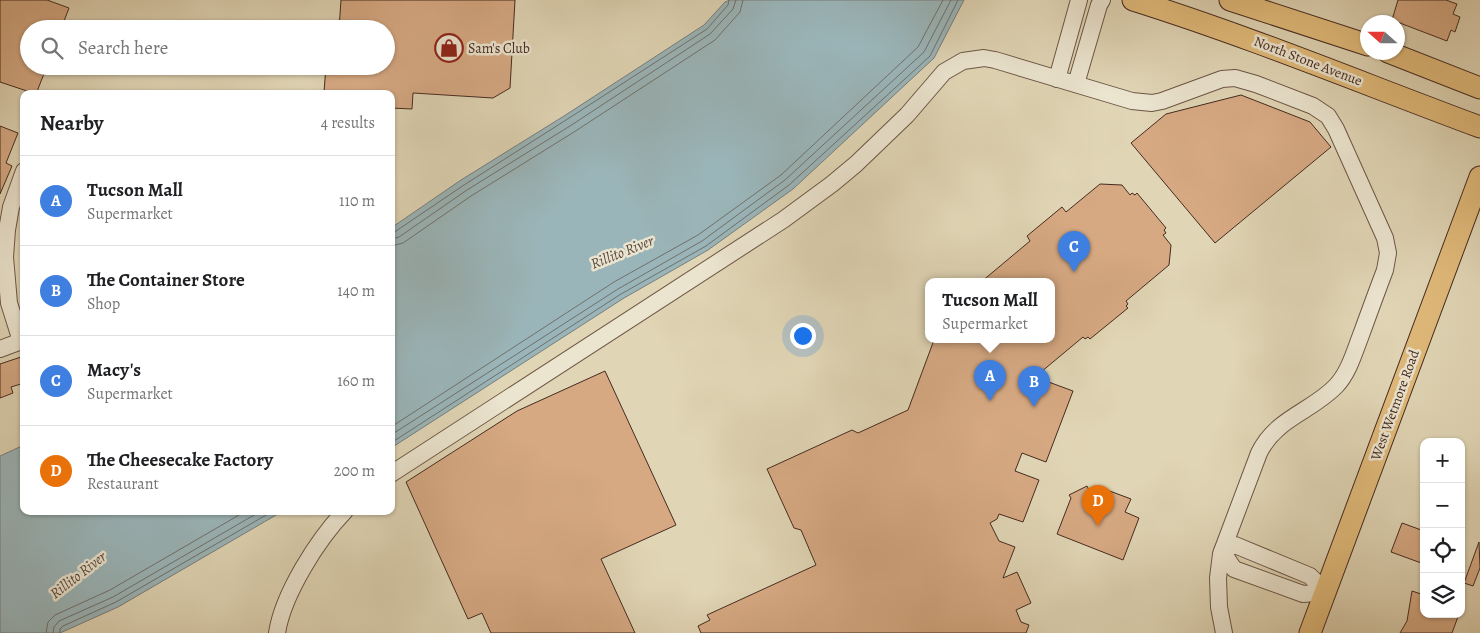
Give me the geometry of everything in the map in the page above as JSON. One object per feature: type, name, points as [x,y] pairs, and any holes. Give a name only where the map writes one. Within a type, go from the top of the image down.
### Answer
[{"type":"main road","name":"North Stone Avenue","points":[[1133,0],[1202,21],[1480,127]]},
{"type":"main road","points":[[1230,0],[1360,42]]},
{"type":"main road","points":[[1405,59],[1480,88]]},
{"type":"main road","name":"West Wetmore Road","points":[[1310,633],[1480,177]]},
{"type":"street","points":[[1057,79],[1078,0]]},
{"type":"street","points":[[1076,84],[1102,0]]},
{"type":"street","points":[[395,471],[790,216],[832,184],[870,151],[908,115],[938,78],[949,68],[963,61],[984,58],[995,60],[1132,102],[1152,103],[1222,79],[1235,78],[1256,84],[1321,110],[1333,124],[1385,238],[1388,253],[1385,270],[1345,374],[1329,393],[1281,424],[1263,445],[1222,551],[1218,578],[1219,607],[1224,633]]},
{"type":"street","points":[[20,182],[11,207],[5,257],[9,303],[20,332]]},
{"type":"street","points":[[0,349],[20,341]]},
{"type":"street","points":[[277,633],[282,614],[306,563],[341,515]]},
{"type":"street","points":[[1222,551],[1235,545],[1310,576],[1326,592]]},
{"type":"water","name":"Rillito River","points":[[730,0],[964,0],[934,58],[793,189],[708,250],[624,298],[395,445],[395,225],[461,180],[704,25],[725,2]]},
{"type":"water","name":"Rillito River","points":[[20,447],[20,515],[276,515],[118,607],[60,633],[0,633],[0,456]]},
{"type":"building","points":[[0,0],[47,0],[69,8],[64,20],[20,20],[20,75],[43,75],[38,90],[24,90],[0,82]]},
{"type":"building","name":"Sam's Club","points":[[341,0],[515,0],[510,88],[493,98],[413,93],[412,109],[395,108],[395,90],[324,90],[325,75],[395,75],[395,20],[340,20]]},
{"type":"building","points":[[1398,0],[1446,0],[1457,4],[1453,14],[1460,17],[1455,32],[1451,30],[1447,41],[1405,25],[1405,15],[1394,15]]},
{"type":"building","points":[[1241,95],[1310,122],[1331,147],[1215,243],[1131,143],[1166,114]]},
{"type":"building","points":[[0,126],[18,133],[6,163],[12,166],[0,194]]},
{"type":"building","points":[[1100,184],[1122,185],[1130,195],[1137,193],[1166,228],[1164,230],[1166,233],[1163,235],[1171,245],[1169,265],[1126,301],[1128,308],[1090,339],[1083,337],[1035,377],[1073,391],[1046,462],[1022,453],[1015,471],[1039,480],[1023,522],[999,514],[997,519],[990,523],[999,541],[1015,547],[1003,578],[1017,572],[1031,603],[1016,610],[1021,622],[1029,625],[1026,633],[701,633],[698,626],[710,620],[707,615],[816,565],[801,530],[794,528],[767,469],[852,430],[858,433],[908,410],[933,343],[1055,343],[1055,278],[986,278],[1030,241],[1027,236],[1062,207],[1066,212]]},
{"type":"building","points":[[20,357],[20,384],[11,387],[13,393],[0,398],[0,364]]},
{"type":"building","points":[[605,371],[676,525],[601,559],[635,633],[491,633],[482,613],[468,619],[406,482],[517,411]]},
{"type":"building","points":[[1087,486],[1089,490],[1104,496],[1107,490],[1131,499],[1125,512],[1139,518],[1123,560],[1057,534],[1071,498],[1069,495]]},
{"type":"building","points":[[1402,523],[1420,530],[1420,563],[1391,552]]},
{"type":"building","points":[[1479,542],[1480,568],[1473,586],[1465,583]]},
{"type":"building","points":[[1412,591],[1420,594],[1420,618],[1458,618],[1452,633],[1400,633],[1407,621]]},
{"type":"place","name":"Sam's Club","points":[[449,48]]},
{"type":"place","name":"Macy's","points":[[1074,272]]},
{"type":"place","name":"Tucson Mall","points":[[990,401]]},
{"type":"place","name":"The Container Store","points":[[1034,407]]},
{"type":"place","name":"The Cheesecake Factory","points":[[1098,526]]}]
